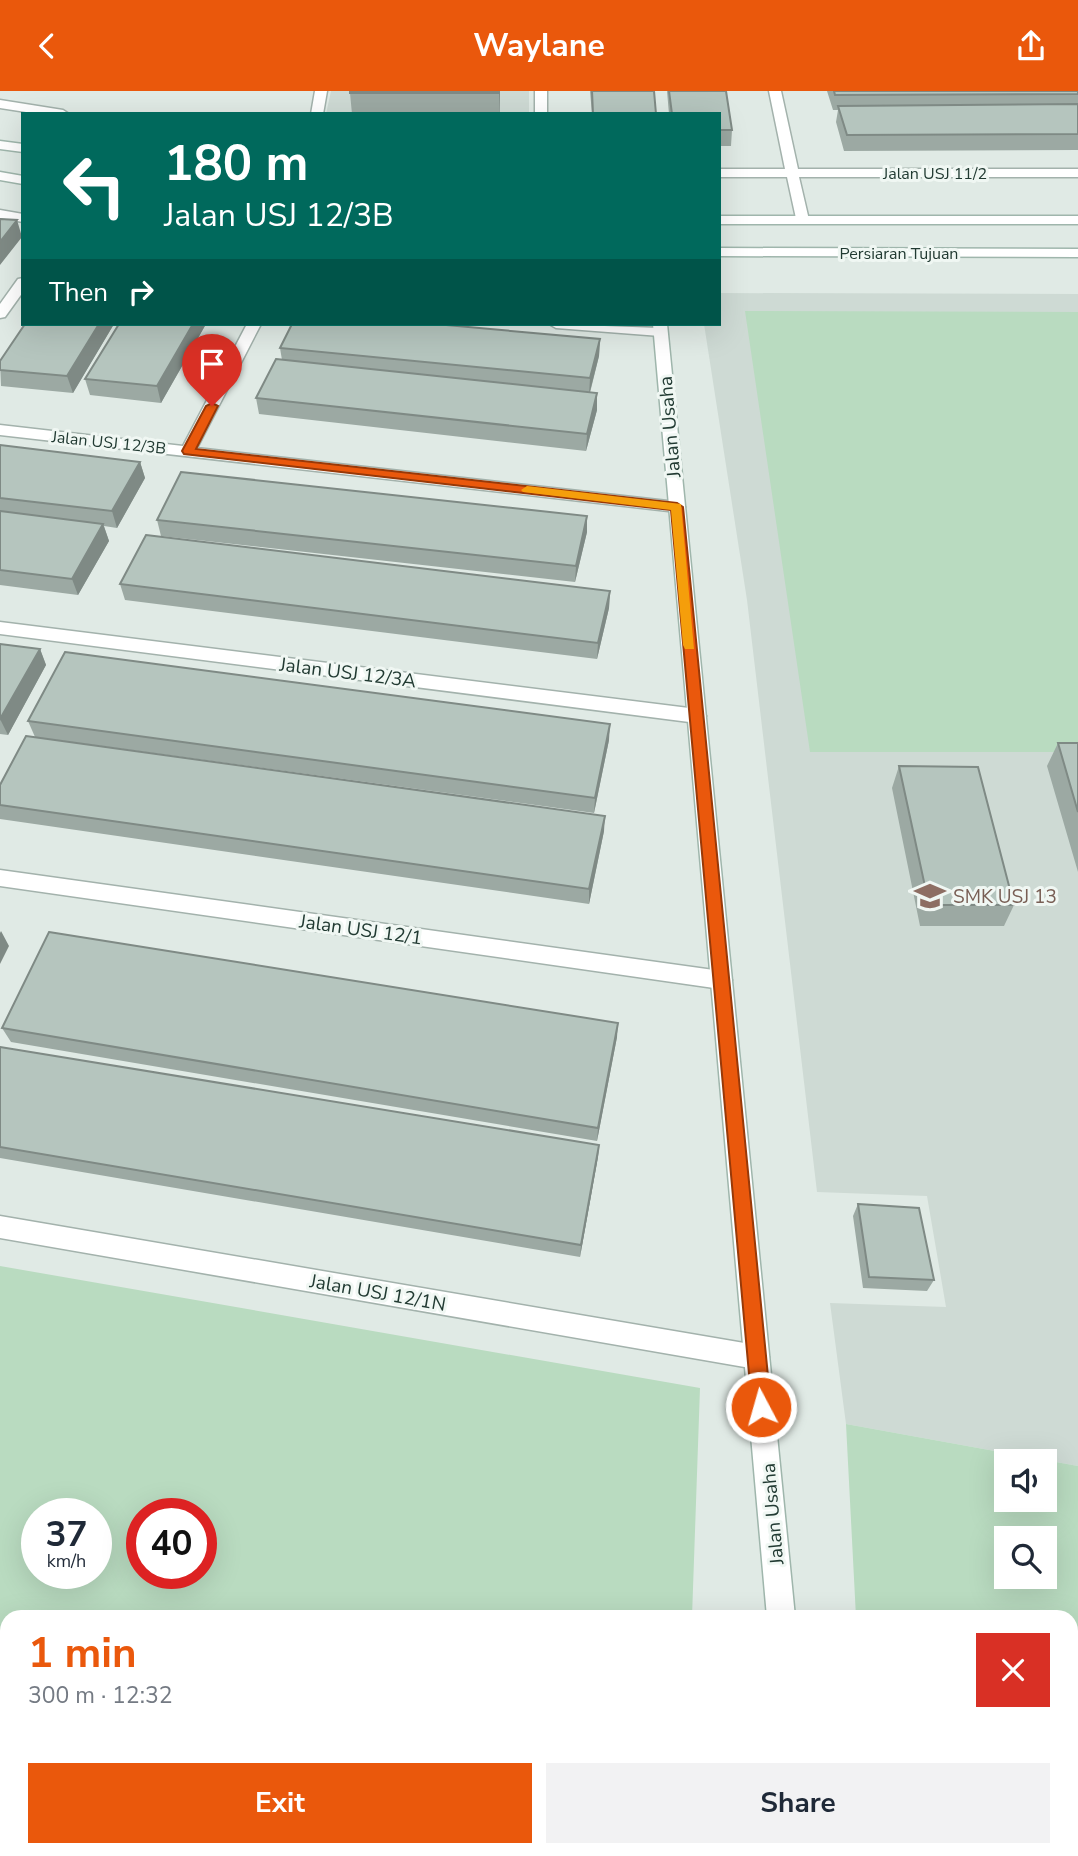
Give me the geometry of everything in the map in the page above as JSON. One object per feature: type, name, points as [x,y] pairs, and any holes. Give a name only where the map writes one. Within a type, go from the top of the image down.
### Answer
[{"type":"street","points":[[317,112],[321,91]]},
{"type":"street","points":[[541,91],[541,112]]},
{"type":"street","points":[[775,91],[802,219]]},
{"type":"street","points":[[0,104],[50,112]]},
{"type":"street","points":[[0,145],[21,148]]},
{"type":"street","name":"Jalan USJ 11/2","points":[[721,173],[1078,173]]},
{"type":"street","points":[[0,176],[21,180]]},
{"type":"street","points":[[0,214],[21,218]]},
{"type":"street","name":"Persiaran Tujuan","points":[[721,219],[1078,220]]},
{"type":"street","name":"Persiaran Tujuan","points":[[721,252],[1078,253]]},
{"type":"street","points":[[0,314],[21,285]]},
{"type":"street","points":[[188,451],[253,326]]},
{"type":"street","points":[[608,326],[660,328]]},
{"type":"street","name":"Jalan Usaha","points":[[660,328],[780,1610]]},
{"type":"street","name":"Jalan USJ 12/3B","points":[[0,430],[677,507]]},
{"type":"street","name":"Jalan USJ 12/3A","points":[[0,628],[696,716]]},
{"type":"street","name":"Jalan USJ 12/1","points":[[0,878],[721,980]]},
{"type":"street","name":"Jalan USJ 12/1N","points":[[0,1227],[756,1357]]},
{"type":"shaded area","points":[[331,91],[529,91],[529,112],[326,112]]},
{"type":"shaded area","name":"SMK USJ 13","points":[[721,293],[1078,294],[1078,1466],[1057,1462],[1057,1449],[994,1451],[846,1424],[830,1303],[946,1307],[927,1196],[817,1192],[747,600],[704,326],[721,326]]},
{"type":"green space","points":[[745,311],[1078,312],[1078,752],[810,752]]},
{"type":"green space","points":[[0,1266],[700,1388],[692,1610],[0,1610]]},
{"type":"green space","points":[[846,1424],[994,1451],[994,1512],[1057,1512],[1057,1462],[1078,1466],[1078,1610],[856,1610]]},
{"type":"building","points":[[499,91],[499,93],[350,93]]},
{"type":"building","points":[[592,91],[654,91],[656,112],[593,112]]},
{"type":"building","points":[[669,91],[726,91],[732,130],[721,130],[721,112],[672,112]]},
{"type":"building","points":[[834,91],[1078,91],[1078,94],[835,95]]},
{"type":"building","points":[[1078,104],[1078,134],[847,135],[838,106]]},
{"type":"building","points":[[0,219],[17,220],[0,242]]},
{"type":"building","points":[[24,326],[98,326],[67,376],[0,370],[0,361]]},
{"type":"building","points":[[118,326],[192,326],[157,386],[85,379]]},
{"type":"building","points":[[291,326],[457,326],[600,339],[590,378],[280,348]]},
{"type":"building","points":[[276,359],[597,393],[587,434],[256,398]]},
{"type":"building","points":[[0,445],[140,462],[112,511],[0,498]]},
{"type":"building","points":[[181,472],[587,516],[576,566],[157,520]]},
{"type":"building","points":[[0,511],[103,524],[72,579],[0,570]]},
{"type":"building","points":[[146,535],[610,591],[598,643],[120,584]]},
{"type":"building","points":[[0,644],[40,649],[0,719]]},
{"type":"building","points":[[65,652],[610,724],[595,798],[28,721]]},
{"type":"building","points":[[26,736],[605,816],[589,889],[0,805],[0,785]]},
{"type":"building","points":[[1058,743],[1078,743],[1078,812]]},
{"type":"building","points":[[899,766],[978,767],[1014,905],[929,905]]},
{"type":"building","points":[[49,932],[618,1023],[598,1128],[2,1028]]},
{"type":"building","points":[[0,1047],[599,1145],[581,1245],[0,1147]]},
{"type":"building","points":[[858,1204],[919,1208],[934,1280],[869,1277]]},
{"type":"slow traffic","points":[[527,490],[677,507],[690,645]]},
{"type":"place","name":"SMK USJ 13","points":[[930,896]]},
{"type":"route","points":[[212,406],[188,451],[677,507],[761,1407]]}]
